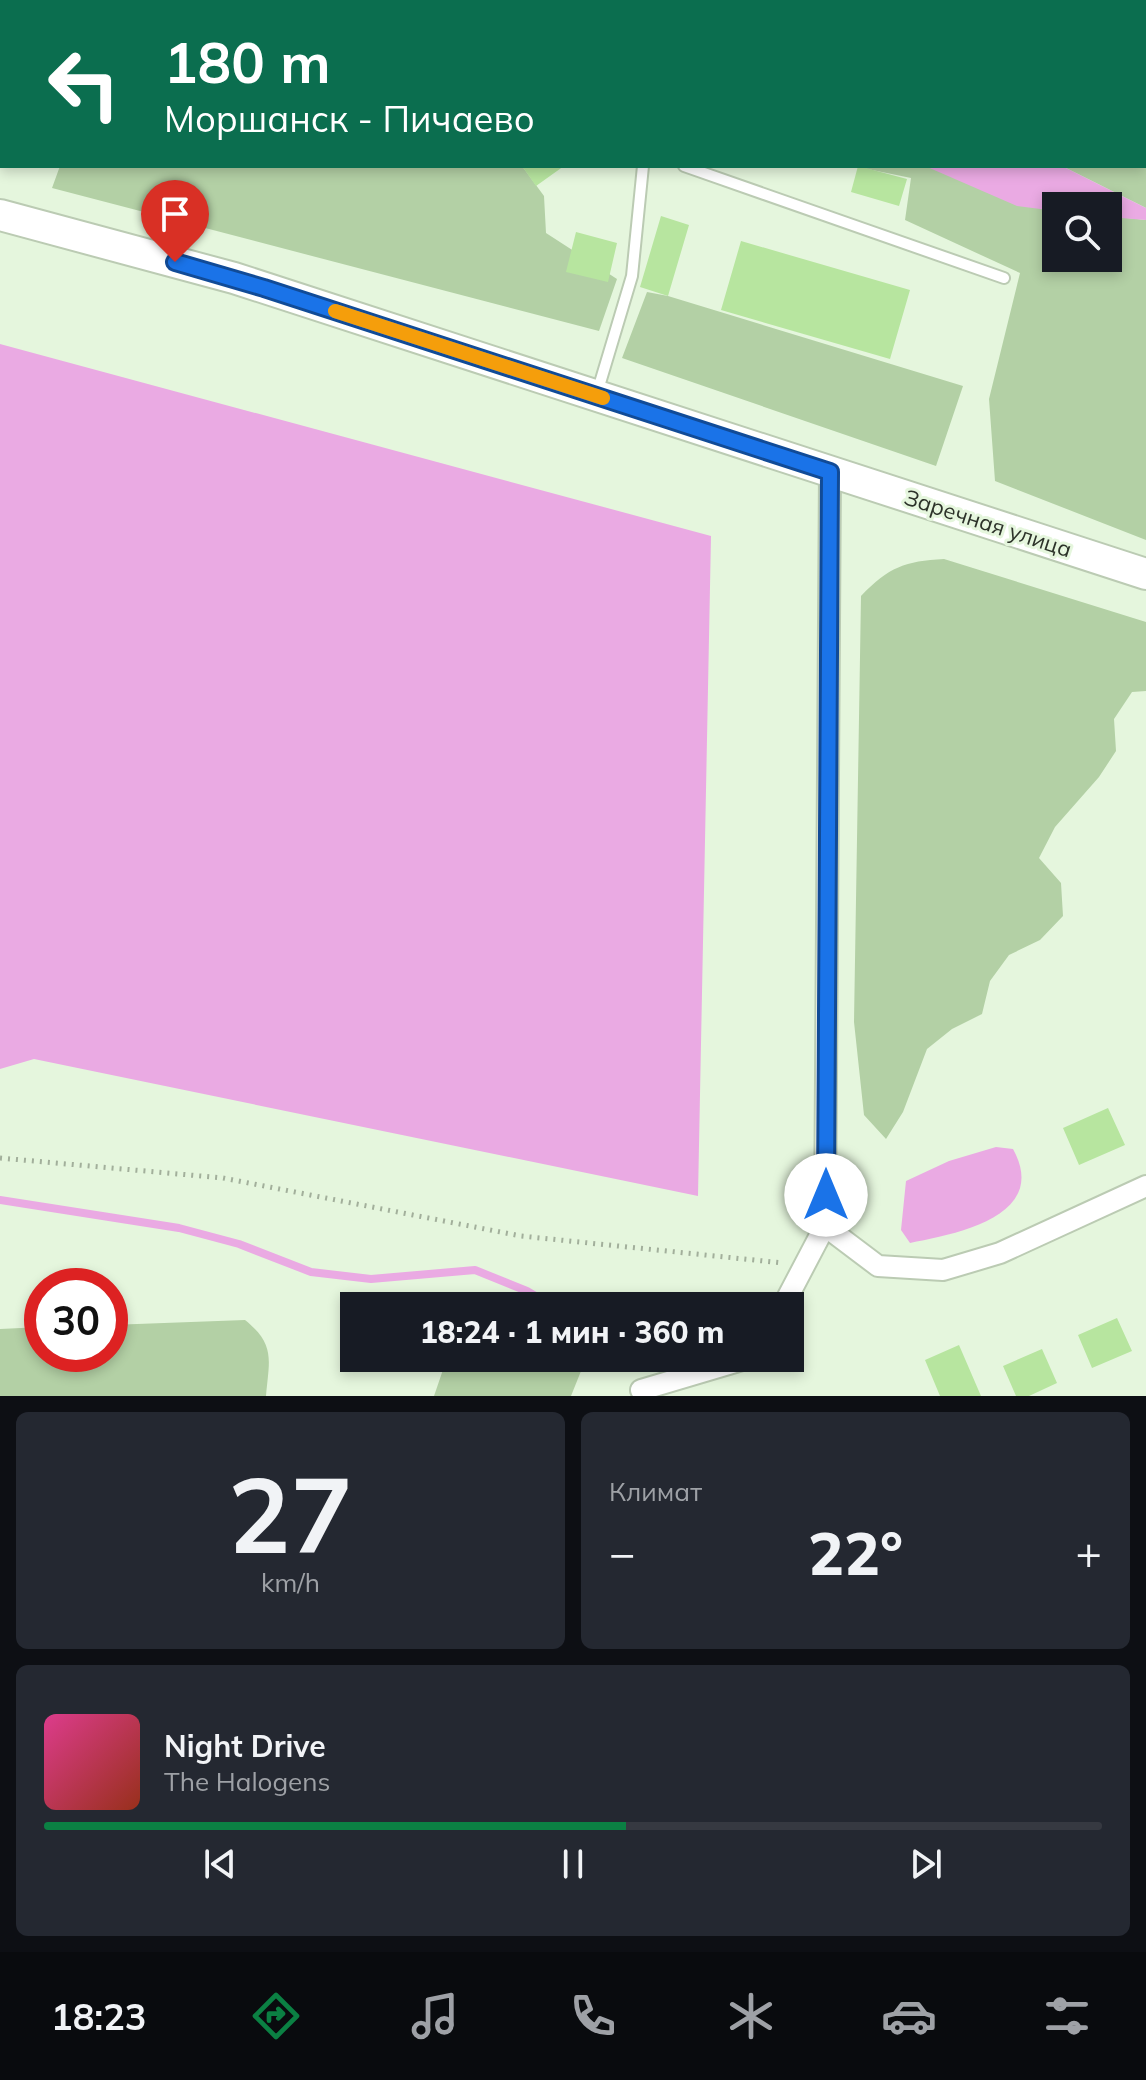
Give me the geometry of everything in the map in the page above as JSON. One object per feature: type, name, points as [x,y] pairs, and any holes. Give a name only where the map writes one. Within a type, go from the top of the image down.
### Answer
[{"type":"main road","name":"Заречная улица","points":[[0,215],[234,278],[1146,574]]},
{"type":"street","points":[[791,1292],[825,1226],[830,472]]},
{"type":"street","points":[[825,1226],[878,1266],[943,1270],[1000,1253],[1146,1186]]},
{"type":"street","points":[[641,1390],[702,1372]]},
{"type":"lane","points":[[596,395],[632,276],[643,168]]},
{"type":"lane","points":[[690,168],[1004,278]]},
{"type":"path","points":[[0,1158],[223,1178],[521,1236],[805,1265]]},
{"type":"green space","points":[[59,168],[523,168],[544,196],[546,233],[617,279],[599,331],[52,188]]},
{"type":"green space","points":[[863,168],[931,168],[1042,205],[1042,272],[1122,272],[1122,217],[1146,220],[1146,540],[995,481],[989,399],[1020,273],[905,220],[911,178]]},
{"type":"green space","points":[[1066,168],[1146,168],[1146,208],[1122,196],[1122,192],[1114,192]]},
{"type":"green space","points":[[647,292],[963,386],[936,466],[622,358]]},
{"type":"green space","points":[[944,559],[1146,622],[1146,691],[1132,692],[1114,719],[1116,751],[1099,777],[1055,827],[1039,858],[1061,883],[1063,916],[1040,940],[1009,955],[990,981],[982,1014],[952,1029],[927,1049],[903,1112],[886,1139],[864,1115],[854,1022],[861,596],[880,578],[898,567]]},
{"type":"green space","points":[[245,1320],[262,1337],[266,1346],[269,1363],[266,1396],[0,1396],[0,1329],[24,1328],[24,1372],[128,1372],[128,1324]]},
{"type":"green space","points":[[442,1372],[581,1372],[571,1396],[434,1396]]},
{"type":"shaded area","points":[[930,168],[1066,168],[1114,192],[1042,192],[1042,209],[1017,206]]},
{"type":"shaded area","points":[[1122,196],[1146,208],[1146,220],[1122,218]]},
{"type":"shaded area","points":[[0,344],[711,536],[698,1196],[34,1059],[0,1069]]},
{"type":"shaded area","points":[[996,1147],[1013,1149],[1021,1172],[1019,1191],[1009,1206],[973,1227],[910,1243],[901,1230],[906,1181],[949,1161]]},
{"type":"building","points":[[523,168],[561,168],[536,186]]},
{"type":"building","points":[[857,168],[907,179],[899,206],[851,192]]},
{"type":"building","points":[[661,216],[689,225],[668,296],[640,287]]},
{"type":"building","points":[[576,232],[617,243],[608,282],[566,272]]},
{"type":"building","points":[[741,241],[910,290],[890,359],[721,310]]},
{"type":"building","points":[[1108,1108],[1125,1145],[1079,1165],[1063,1128]]},
{"type":"building","points":[[1117,1318],[1132,1351],[1092,1368],[1078,1335]]},
{"type":"building","points":[[959,1345],[981,1396],[940,1396],[925,1360]]},
{"type":"building","points":[[1042,1349],[1057,1383],[1029,1396],[1016,1396],[1003,1366]]},
{"type":"waterway","points":[[0,1200],[179,1228],[239,1244],[311,1272],[371,1279],[475,1270],[529,1292]]},
{"type":"slow traffic","points":[[335,311],[603,398]]},
{"type":"route","points":[[175,262],[234,278],[830,472],[826,1195]]}]
